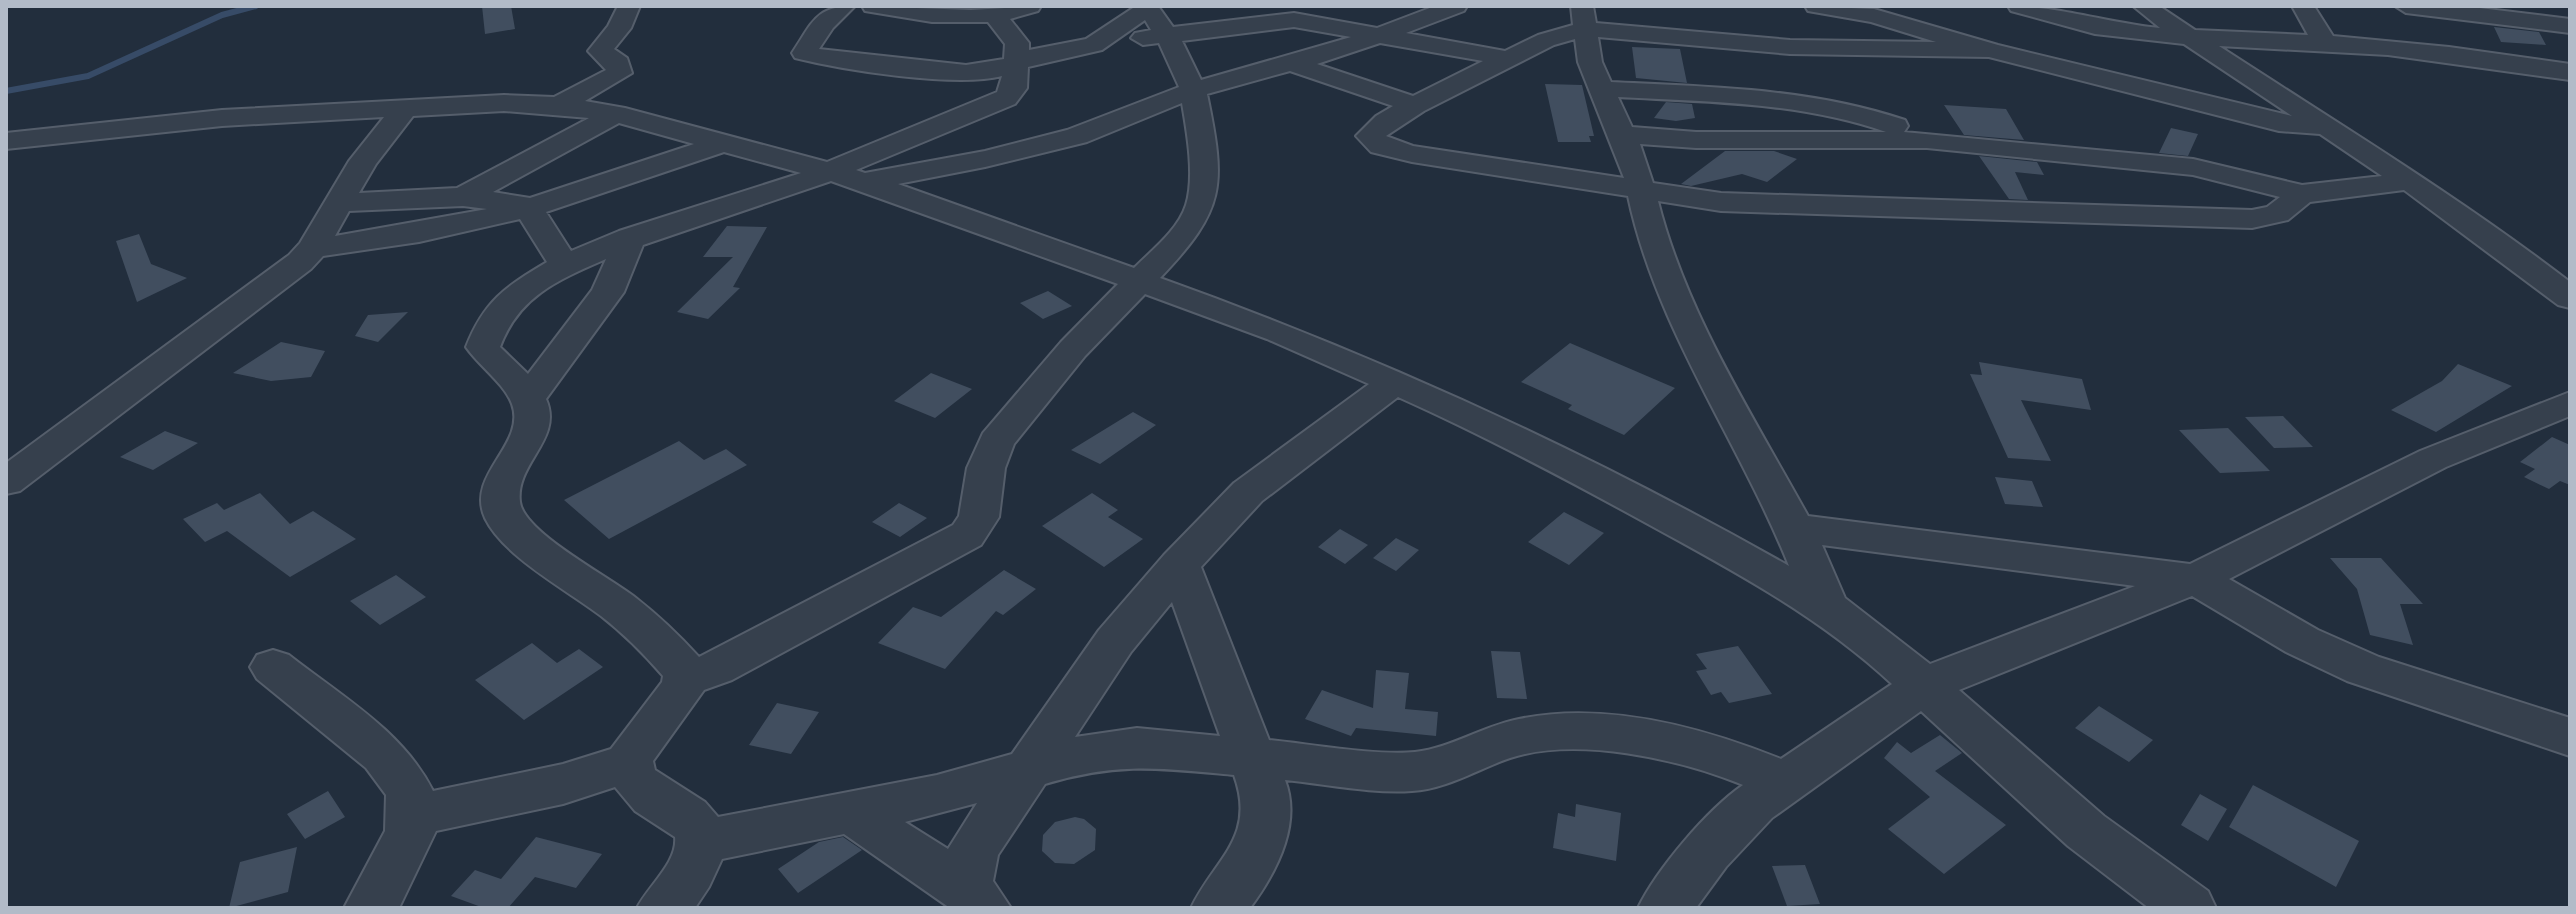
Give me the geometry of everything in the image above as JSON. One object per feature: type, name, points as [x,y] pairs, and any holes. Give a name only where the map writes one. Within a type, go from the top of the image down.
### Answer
[{"type":"street","points":[[558,105],[619,73],[618,63],[600,51],[619,28],[629,6]]},
{"type":"street","points":[[844,6],[824,23],[804,53],[845,61],[966,73],[1016,65],[1037,55],[1085,47],[1105,40],[1168,37],[1286,13],[1511,59]]},
{"type":"street","points":[[687,678],[682,666],[657,639],[519,535],[503,517],[500,493],[530,430],[532,408],[528,398],[495,366],[483,347],[483,336],[498,311],[564,265],[630,238],[762,198],[1006,98],[1014,88],[1017,43],[1013,10],[918,14],[873,6]]},
{"type":"street","points":[[1420,6],[1450,8]]},
{"type":"street","points":[[1790,47],[1808,32],[1814,6],[1878,11],[1989,50],[2279,123],[2328,127]]},
{"type":"street","points":[[2019,6],[2082,26],[2191,39],[2325,43],[2434,52],[2570,72]]},
{"type":"street","points":[[2144,6],[2499,242],[2570,298]]},
{"type":"street","points":[[2303,6],[2325,43]]},
{"type":"street","points":[[2406,6],[2570,26]]},
{"type":"street","points":[[664,908],[686,881],[703,841],[700,830],[682,813],[636,784],[628,763],[637,744],[682,689],[687,678],[716,668],[967,535],[979,517],[986,468],[996,441],[1073,349],[1184,235],[1201,204],[1203,143],[1193,90],[1168,37],[1148,7],[1105,40]]},
{"type":"street","points":[[864,181],[985,159],[1077,136],[1193,90],[1384,34],[1450,8]]},
{"type":"street","points":[[1989,50],[1790,47],[1584,18],[1511,59],[1415,105],[1374,130],[1370,136],[1373,142],[1412,154],[1721,202],[2252,219],[2277,214],[2302,194]]},
{"type":"street","points":[[1584,18],[1590,62],[1624,135],[1652,239],[1705,361],[1794,528],[1827,607]]},
{"type":"street","points":[[1291,63],[1415,105]]},
{"type":"street","points":[[1603,89],[1811,105],[1865,116],[1927,140]]},
{"type":"street","points":[[6,141],[160,123],[504,103],[558,105],[616,114],[864,181],[1279,332],[1592,477],[1827,607],[1924,685],[2086,831],[2189,908]]},
{"type":"street","points":[[6,482],[143,377],[284,276],[313,248],[363,161],[405,109]]},
{"type":"street","points":[[463,197],[616,114]]},
{"type":"street","points":[[1624,135],[1696,140],[1927,140],[2193,167],[2302,194],[2409,181]]},
{"type":"street","points":[[313,248],[403,235],[531,208],[618,183],[724,142]]},
{"type":"street","points":[[337,203],[463,197],[531,208]]},
{"type":"street","points":[[531,208],[564,265]]},
{"type":"street","points":[[528,398],[608,292],[630,238]]},
{"type":"street","points":[[975,898],[974,849],[1115,641],[1179,565],[1248,492],[1394,383]]},
{"type":"street","points":[[1665,908],[1708,852],[1754,804],[1924,685],[2195,579],[2433,459],[2570,403]]},
{"type":"street","points":[[1794,528],[2195,579],[2302,641],[2363,669],[2570,737]]},
{"type":"street","points":[[1179,565],[1264,789],[1268,809],[1265,833],[1254,859],[1218,908]]},
{"type":"street","points":[[273,667],[400,771],[416,815],[403,852],[371,908]]},
{"type":"street","points":[[703,841],[937,795],[1089,752],[1137,747],[1410,772],[1453,764],[1519,737],[1582,734],[1708,752],[1783,781]]},
{"type":"street","points":[[416,815],[563,784],[628,763]]},
{"type":"street","points":[[852,813],[975,898]]},
{"type":"building","points":[[482,6],[511,6],[515,29],[485,34]]},
{"type":"building","points":[[2494,27],[2539,32],[2546,45],[2501,42]]},
{"type":"building","points":[[1632,47],[1680,49],[1687,83],[1636,78]]},
{"type":"building","points":[[1545,84],[1582,85],[1594,136],[1589,136],[1591,142],[1558,142]]},
{"type":"building","points":[[1666,102],[1692,104],[1695,118],[1676,121],[1654,118]]},
{"type":"building","points":[[1944,105],[2006,109],[2024,140],[1964,135]]},
{"type":"building","points":[[2171,128],[2198,134],[2188,156],[2159,153]]},
{"type":"building","points":[[1725,151],[1774,151],[1797,159],[1767,182],[1742,174],[1691,186],[1681,184]]},
{"type":"building","points":[[1979,156],[2037,162],[2044,175],[2015,172],[2028,200],[2009,199]]},
{"type":"building","points":[[727,226],[767,227],[733,287],[740,288],[708,319],[677,312],[733,257],[703,257]]},
{"type":"building","points":[[139,234],[151,264],[187,278],[137,302],[116,241]]},
{"type":"building","points":[[1048,291],[1072,306],[1043,319],[1020,303]]},
{"type":"building","points":[[408,312],[378,342],[355,336],[368,315]]},
{"type":"building","points":[[281,342],[325,351],[311,377],[271,381],[233,373]]},
{"type":"building","points":[[1570,343],[1675,388],[1624,435],[1568,409],[1572,405],[1521,382]]},
{"type":"building","points":[[1979,362],[2082,379],[2091,410],[2021,400],[2051,461],[2008,458],[1970,374],[1982,375]]},
{"type":"building","points":[[2458,364],[2512,386],[2436,432],[2391,410],[2442,381]]},
{"type":"building","points":[[931,373],[972,389],[935,418],[894,401]]},
{"type":"building","points":[[1133,412],[1156,425],[1100,464],[1071,450]]},
{"type":"building","points":[[2283,416],[2313,447],[2274,448],[2245,417]]},
{"type":"building","points":[[2228,428],[2270,471],[2220,473],[2179,430]]},
{"type":"building","points":[[165,431],[198,443],[153,470],[120,457]]},
{"type":"building","points":[[2552,437],[2570,445],[2570,485],[2560,481],[2549,489],[2524,477],[2535,469],[2520,462]]},
{"type":"building","points":[[679,441],[704,460],[726,449],[747,465],[609,539],[564,500]]},
{"type":"building","points":[[1995,477],[2032,481],[2043,507],[2005,504]]},
{"type":"building","points":[[260,493],[290,524],[313,511],[356,539],[290,577],[227,531],[205,542],[183,519],[217,503],[224,510]]},
{"type":"building","points":[[1092,493],[1118,510],[1108,517],[1143,539],[1104,567],[1042,526]]},
{"type":"building","points":[[899,503],[927,518],[900,537],[872,522]]},
{"type":"building","points":[[1564,512],[1604,533],[1569,565],[1528,542]]},
{"type":"building","points":[[1340,529],[1368,545],[1345,564],[1318,547]]},
{"type":"building","points":[[1396,538],[1419,550],[1396,571],[1373,558]]},
{"type":"building","points":[[2330,558],[2381,558],[2423,604],[2400,604],[2413,645],[2370,635],[2357,589]]},
{"type":"building","points":[[1004,570],[1036,589],[1003,615],[996,611],[945,669],[878,643],[913,607],[941,617]]},
{"type":"building","points":[[396,575],[426,597],[380,625],[350,601]]},
{"type":"building","points":[[532,643],[557,663],[579,649],[603,667],[524,720],[475,680]]},
{"type":"building","points":[[1738,646],[1772,694],[1729,703],[1721,692],[1711,695],[1696,671],[1707,669],[1696,654]]},
{"type":"building","points":[[1491,651],[1520,652],[1527,699],[1497,698]]},
{"type":"building","points":[[1376,670],[1409,673],[1405,709],[1438,712],[1436,736],[1356,728],[1351,736],[1305,719],[1322,690],[1373,708]]},
{"type":"building","points":[[777,703],[819,712],[791,754],[749,745]]},
{"type":"building","points":[[2099,706],[2153,740],[2129,762],[2075,728]]},
{"type":"building","points":[[1940,735],[1962,753],[1935,771],[2006,825],[1944,874],[1888,829],[1930,797],[1884,758],[1897,742],[1911,753]]},
{"type":"building","points":[[2253,785],[2359,841],[2336,887],[2229,827]]},
{"type":"building","points":[[328,791],[345,817],[305,839],[287,814]]},
{"type":"building","points":[[2200,794],[2227,809],[2208,841],[2181,825]]},
{"type":"building","points":[[1576,804],[1621,813],[1616,861],[1553,848],[1558,813],[1575,817]]},
{"type":"building","points":[[1075,817],[1084,819],[1096,829],[1095,850],[1074,864],[1055,863],[1042,851],[1043,835],[1055,822]]},
{"type":"building","points":[[536,837],[602,854],[576,888],[535,877],[508,908],[484,908],[451,896],[475,870],[501,879]]},
{"type":"building","points":[[843,837],[862,850],[798,893],[778,869],[819,842]]},
{"type":"building","points":[[297,847],[288,892],[229,908],[240,862]]},
{"type":"building","points":[[1805,865],[1820,904],[1787,906],[1772,866]]},
{"type":"waterway","points":[[6,91],[88,76],[222,15],[256,6]]}]
